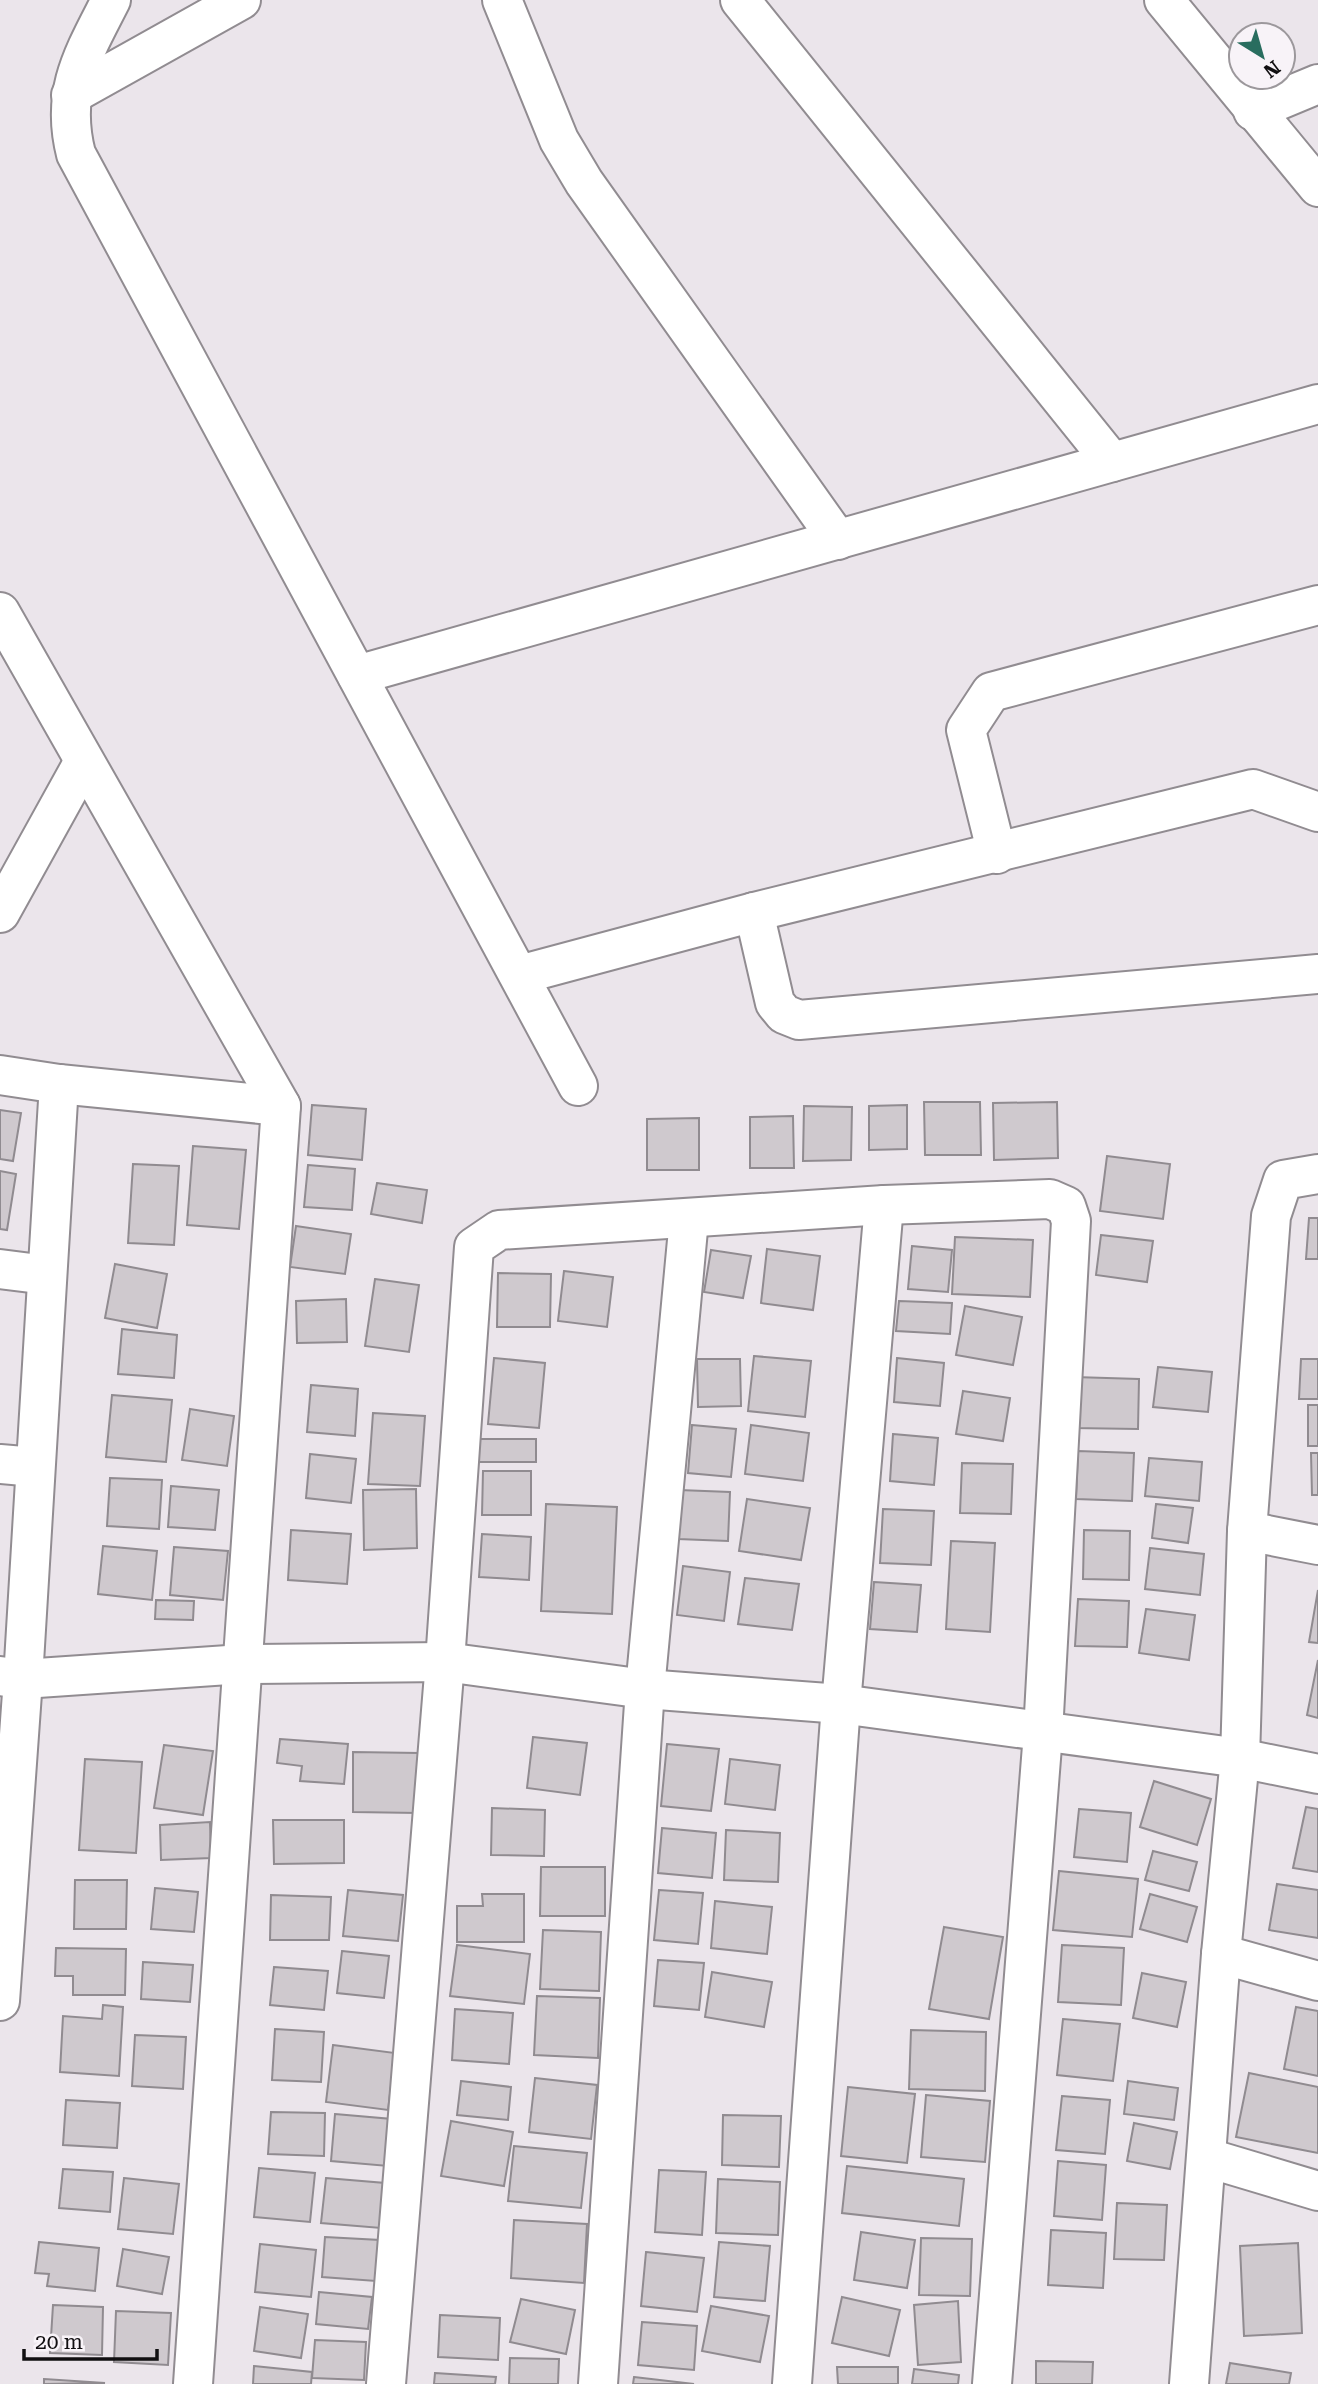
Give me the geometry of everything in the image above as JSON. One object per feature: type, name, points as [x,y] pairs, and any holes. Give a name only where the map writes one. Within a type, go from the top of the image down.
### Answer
[{"type":"street","points":[[71,95],[242,0]]},
{"type":"street","points":[[502,0],[559,140],[584,182],[838,540]]},
{"type":"street","points":[[740,0],[1112,462]]},
{"type":"street","points":[[1164,0],[1318,187]]},
{"type":"street","points":[[98,5],[77,67],[71,95],[69,126],[76,154],[578,1086]]},
{"type":"street","points":[[1253,111],[1318,84]]},
{"type":"street","points":[[357,675],[1318,404]]},
{"type":"street","points":[[997,854],[966,730],[991,692],[1318,605]]},
{"type":"street","points":[[0,612],[83,763],[281,1106],[192,2384]]},
{"type":"street","points":[[0,913],[83,763]]},
{"type":"street","points":[[519,975],[754,912],[1253,789],[1318,812]]},
{"type":"street","points":[[754,912],[775,1003],[785,1014],[799,1020],[1318,974]]},
{"type":"street","points":[[0,1075],[59,1084],[281,1106]]},
{"type":"street","points":[[0,2001],[18,1465],[47,1275],[59,1084]]},
{"type":"street","points":[[1189,2384],[1208,2158],[1221,1955],[1240,1758],[1247,1531],[1271,1216],[1283,1180],[1318,1174]]},
{"type":"street","points":[[386,2384],[445,1662],[474,1247],[499,1230],[884,1205],[1050,1199],[1066,1206],[1071,1221],[1043,1733],[992,2384]]},
{"type":"street","points":[[792,2384],[841,1704],[884,1205]]},
{"type":"street","points":[[598,2384],[645,1689],[690,1219]]},
{"type":"street","points":[[0,1269],[47,1275]]},
{"type":"street","points":[[1247,1531],[1318,1545]]},
{"type":"street","points":[[12,1678],[243,1664],[445,1662],[645,1689],[841,1704],[1240,1758],[1318,1774]]},
{"type":"street","points":[[1221,1955],[1318,1980]]},
{"type":"street","points":[[1208,2158],[1318,2191]]},
{"type":"building","points":[[924,1102],[980,1102],[981,1155],[925,1155]]},
{"type":"building","points":[[1057,1102],[1058,1158],[994,1160],[993,1103]]},
{"type":"building","points":[[312,1105],[366,1109],[362,1160],[308,1155]]},
{"type":"building","points":[[907,1105],[907,1149],[869,1150],[869,1106]]},
{"type":"building","points":[[804,1106],[852,1107],[851,1160],[803,1161]]},
{"type":"building","points":[[0,1110],[21,1113],[13,1161],[0,1159]]},
{"type":"building","points":[[793,1116],[794,1168],[750,1168],[750,1117]]},
{"type":"building","points":[[699,1118],[699,1170],[647,1170],[647,1119]]},
{"type":"building","points":[[193,1146],[246,1150],[239,1229],[187,1225]]},
{"type":"building","points":[[1107,1156],[1170,1164],[1163,1219],[1100,1211]]},
{"type":"building","points":[[133,1164],[179,1166],[174,1245],[128,1243]]},
{"type":"building","points":[[308,1165],[355,1169],[352,1210],[304,1207]]},
{"type":"building","points":[[0,1171],[16,1174],[7,1230],[0,1229]]},
{"type":"building","points":[[377,1183],[427,1190],[422,1223],[371,1214]]},
{"type":"building","points":[[1309,1218],[1318,1218],[1318,1259],[1306,1259]]},
{"type":"building","points":[[296,1226],[351,1234],[345,1274],[290,1267]]},
{"type":"building","points":[[1101,1235],[1153,1241],[1147,1282],[1096,1275]]},
{"type":"building","points":[[955,1237],[1033,1240],[1030,1297],[952,1294]]},
{"type":"building","points":[[912,1246],[952,1250],[948,1292],[908,1289]]},
{"type":"building","points":[[767,1249],[820,1256],[813,1310],[761,1303]]},
{"type":"building","points":[[711,1250],[751,1256],[743,1298],[704,1292]]},
{"type":"building","points":[[115,1264],[167,1274],[157,1328],[105,1318]]},
{"type":"building","points":[[564,1271],[613,1277],[607,1327],[558,1321]]},
{"type":"building","points":[[498,1273],[551,1274],[550,1327],[497,1327]]},
{"type":"building","points":[[375,1279],[419,1285],[409,1352],[365,1346]]},
{"type":"building","points":[[346,1299],[347,1342],[297,1343],[296,1301]]},
{"type":"building","points":[[899,1301],[952,1303],[950,1334],[896,1331]]},
{"type":"building","points":[[965,1306],[1022,1317],[1013,1365],[956,1355]]},
{"type":"building","points":[[122,1329],[177,1335],[174,1378],[118,1374]]},
{"type":"building","points":[[754,1356],[811,1361],[805,1417],[748,1411]]},
{"type":"building","points":[[494,1358],[545,1363],[539,1428],[488,1424]]},
{"type":"building","points":[[897,1358],[944,1363],[940,1406],[894,1402]]},
{"type":"building","points":[[697,1359],[740,1359],[741,1406],[698,1407]]},
{"type":"building","points":[[1301,1359],[1318,1359],[1318,1399],[1299,1399]]},
{"type":"building","points":[[1158,1367],[1212,1372],[1208,1412],[1153,1407]]},
{"type":"building","points":[[1074,1377],[1139,1379],[1138,1429],[1072,1428]]},
{"type":"building","points":[[311,1385],[358,1389],[355,1436],[307,1432]]},
{"type":"building","points":[[963,1391],[1010,1398],[1003,1441],[956,1434]]},
{"type":"building","points":[[112,1395],[172,1400],[166,1462],[106,1457]]},
{"type":"building","points":[[1308,1405],[1318,1405],[1318,1446],[1308,1446]]},
{"type":"building","points":[[190,1409],[234,1416],[227,1466],[182,1460]]},
{"type":"building","points":[[373,1413],[425,1416],[420,1486],[368,1484]]},
{"type":"building","points":[[692,1425],[736,1429],[731,1477],[688,1473]]},
{"type":"building","points":[[751,1425],[809,1433],[803,1481],[745,1474]]},
{"type":"building","points":[[893,1434],[938,1438],[934,1485],[890,1481]]},
{"type":"building","points":[[479,1439],[536,1439],[536,1462],[479,1462]]},
{"type":"building","points":[[1078,1451],[1134,1453],[1132,1501],[1076,1499]]},
{"type":"building","points":[[1311,1453],[1318,1453],[1318,1495],[1312,1495]]},
{"type":"building","points":[[310,1454],[356,1459],[351,1503],[306,1498]]},
{"type":"building","points":[[1149,1458],[1202,1462],[1199,1501],[1145,1496]]},
{"type":"building","points":[[962,1463],[1013,1464],[1011,1514],[960,1513]]},
{"type":"building","points":[[483,1471],[531,1471],[531,1515],[482,1515]]},
{"type":"building","points":[[110,1478],[162,1480],[159,1529],[107,1526]]},
{"type":"building","points":[[171,1486],[219,1490],[215,1530],[168,1527]]},
{"type":"building","points":[[416,1489],[417,1548],[364,1550],[363,1490]]},
{"type":"building","points":[[679,1490],[730,1492],[728,1541],[678,1539]]},
{"type":"building","points":[[747,1499],[810,1508],[801,1560],[739,1551]]},
{"type":"building","points":[[546,1504],[617,1507],[612,1614],[541,1611]]},
{"type":"building","points":[[1156,1504],[1193,1508],[1188,1543],[1152,1538]]},
{"type":"building","points":[[883,1509],[934,1511],[931,1565],[880,1563]]},
{"type":"building","points":[[291,1530],[351,1534],[347,1584],[288,1580]]},
{"type":"building","points":[[1084,1530],[1130,1531],[1129,1580],[1083,1579]]},
{"type":"building","points":[[482,1534],[531,1537],[529,1580],[479,1577]]},
{"type":"building","points":[[951,1541],[995,1543],[990,1632],[946,1629]]},
{"type":"building","points":[[103,1546],[157,1551],[152,1600],[98,1594]]},
{"type":"building","points":[[174,1547],[228,1551],[223,1600],[170,1595]]},
{"type":"building","points":[[1150,1548],[1204,1554],[1200,1595],[1145,1589]]},
{"type":"building","points":[[683,1566],[730,1572],[724,1621],[677,1615]]},
{"type":"building","points":[[745,1578],[799,1584],[792,1630],[738,1624]]},
{"type":"building","points":[[874,1582],[921,1585],[917,1632],[870,1629]]},
{"type":"building","points":[[1318,1590],[1318,1643],[1309,1642]]},
{"type":"building","points":[[1078,1599],[1129,1601],[1127,1647],[1075,1646]]},
{"type":"building","points":[[156,1600],[194,1601],[193,1620],[155,1619]]},
{"type":"building","points":[[1146,1609],[1195,1615],[1189,1660],[1139,1653]]},
{"type":"building","points":[[1318,1660],[1318,1718],[1307,1715]]},
{"type":"building","points":[[533,1737],[587,1743],[580,1795],[527,1788]]},
{"type":"building","points":[[280,1739],[348,1744],[344,1784],[300,1781],[302,1766],[277,1763]]},
{"type":"building","points":[[667,1744],[719,1749],[711,1811],[661,1806]]},
{"type":"building","points":[[164,1745],[213,1751],[203,1815],[154,1808]]},
{"type":"building","points":[[353,1752],[419,1753],[418,1813],[353,1812]]},
{"type":"building","points":[[85,1759],[142,1762],[136,1853],[79,1850]]},
{"type":"building","points":[[730,1759],[780,1765],[775,1810],[725,1804]]},
{"type":"building","points":[[1154,1781],[1211,1799],[1197,1845],[1140,1827]]},
{"type":"building","points":[[1306,1807],[1318,1809],[1318,1872],[1293,1868]]},
{"type":"building","points":[[492,1808],[545,1810],[544,1856],[491,1855]]},
{"type":"building","points":[[1079,1809],[1131,1813],[1127,1862],[1074,1857]]},
{"type":"building","points":[[273,1820],[344,1820],[344,1863],[274,1864]]},
{"type":"building","points":[[210,1822],[211,1858],[161,1860],[160,1825]]},
{"type":"building","points":[[662,1828],[716,1833],[712,1878],[658,1873]]},
{"type":"building","points":[[726,1830],[780,1833],[778,1882],[724,1880]]},
{"type":"building","points":[[1153,1851],[1197,1862],[1189,1891],[1145,1880]]},
{"type":"building","points":[[541,1867],[605,1867],[605,1916],[540,1916]]},
{"type":"building","points":[[1059,1871],[1138,1879],[1132,1937],[1053,1930]]},
{"type":"building","points":[[75,1880],[127,1880],[126,1929],[74,1929]]},
{"type":"building","points":[[1277,1884],[1318,1890],[1318,1938],[1269,1930]]},
{"type":"building","points":[[155,1888],[198,1892],[194,1932],[151,1929]]},
{"type":"building","points":[[348,1890],[403,1895],[398,1941],[343,1936]]},
{"type":"building","points":[[659,1890],[703,1893],[698,1944],[654,1940]]},
{"type":"building","points":[[482,1894],[524,1894],[524,1942],[457,1942],[457,1906],[483,1906]]},
{"type":"building","points":[[1150,1894],[1197,1907],[1187,1942],[1140,1929]]},
{"type":"building","points":[[271,1895],[331,1897],[329,1940],[270,1940]]},
{"type":"building","points":[[715,1901],[772,1907],[767,1954],[711,1948]]},
{"type":"building","points":[[944,1927],[1003,1937],[989,2019],[929,2009]]},
{"type":"building","points":[[543,1930],[601,1932],[599,1991],[540,1989]]},
{"type":"building","points":[[457,1945],[530,1954],[524,2004],[450,1996]]},
{"type":"building","points":[[1062,1945],[1124,1948],[1121,2005],[1058,2002]]},
{"type":"building","points":[[56,1948],[126,1949],[125,1995],[73,1995],[73,1976],[55,1976]]},
{"type":"building","points":[[342,1951],[389,1956],[384,1998],[337,1993]]},
{"type":"building","points":[[658,1960],[704,1963],[699,2010],[654,2006]]},
{"type":"building","points":[[143,1962],[193,1965],[190,2002],[141,1999]]},
{"type":"building","points":[[274,1967],[328,1971],[324,2010],[270,2005]]},
{"type":"building","points":[[712,1972],[772,1982],[764,2027],[705,2017]]},
{"type":"building","points":[[1142,1973],[1186,1982],[1177,2027],[1133,2018]]},
{"type":"building","points":[[537,1996],[600,1998],[598,2058],[534,2055]]},
{"type":"building","points":[[103,2005],[123,2007],[119,2076],[60,2072],[63,2016],[102,2019]]},
{"type":"building","points":[[1296,2007],[1318,2011],[1318,2076],[1284,2069]]},
{"type":"building","points":[[455,2009],[513,2013],[509,2064],[452,2060]]},
{"type":"building","points":[[1063,2019],[1120,2024],[1113,2081],[1057,2075]]},
{"type":"building","points":[[275,2029],[324,2032],[321,2082],[272,2080]]},
{"type":"building","points":[[911,2030],[986,2032],[985,2091],[909,2089]]},
{"type":"building","points":[[135,2035],[186,2037],[183,2089],[132,2086]]},
{"type":"building","points":[[333,2045],[395,2053],[388,2110],[326,2102]]},
{"type":"building","points":[[1249,2073],[1318,2087],[1318,2153],[1236,2137]]},
{"type":"building","points":[[535,2078],[597,2085],[591,2139],[529,2132]]},
{"type":"building","points":[[461,2081],[511,2087],[508,2120],[457,2115]]},
{"type":"building","points":[[1128,2081],[1178,2088],[1174,2120],[1124,2114]]},
{"type":"building","points":[[848,2087],[915,2094],[907,2163],[841,2156]]},
{"type":"building","points":[[926,2095],[990,2101],[985,2162],[921,2157]]},
{"type":"building","points":[[1062,2096],[1110,2100],[1105,2154],[1056,2150]]},
{"type":"building","points":[[66,2100],[120,2103],[117,2148],[63,2145]]},
{"type":"building","points":[[271,2112],[325,2113],[324,2156],[268,2154]]},
{"type":"building","points":[[335,2114],[392,2119],[388,2166],[331,2161]]},
{"type":"building","points":[[723,2115],[781,2116],[779,2167],[722,2165]]},
{"type":"building","points":[[451,2121],[513,2132],[504,2186],[441,2176]]},
{"type":"building","points":[[1134,2123],[1177,2132],[1170,2169],[1127,2161]]},
{"type":"building","points":[[514,2146],[587,2153],[581,2208],[508,2201]]},
{"type":"building","points":[[1058,2161],[1106,2165],[1102,2220],[1054,2216]]},
{"type":"building","points":[[847,2166],[964,2179],[959,2226],[842,2213]]},
{"type":"building","points":[[259,2168],[315,2173],[310,2222],[254,2217]]},
{"type":"building","points":[[63,2169],[113,2172],[110,2212],[59,2208]]},
{"type":"building","points":[[659,2170],[706,2172],[702,2235],[655,2232]]},
{"type":"building","points":[[124,2178],[179,2184],[173,2234],[118,2229]]},
{"type":"building","points":[[326,2178],[385,2183],[381,2228],[321,2223]]},
{"type":"building","points":[[718,2179],[780,2182],[778,2235],[716,2233]]},
{"type":"building","points":[[1117,2203],[1167,2205],[1164,2260],[1114,2259]]},
{"type":"building","points":[[514,2220],[587,2224],[584,2283],[511,2278]]},
{"type":"building","points":[[1051,2230],[1106,2233],[1103,2288],[1048,2285]]},
{"type":"building","points":[[861,2232],[915,2240],[907,2288],[854,2280]]},
{"type":"building","points":[[325,2237],[380,2240],[376,2281],[322,2277]]},
{"type":"building","points":[[921,2238],[972,2239],[970,2296],[919,2295]]},
{"type":"building","points":[[39,2242],[99,2248],[95,2291],[47,2286],[49,2274],[35,2273]]},
{"type":"building","points":[[719,2242],[770,2246],[765,2301],[714,2297]]},
{"type":"building","points":[[1298,2243],[1302,2333],[1244,2336],[1240,2246]]},
{"type":"building","points":[[260,2244],[316,2250],[311,2297],[255,2292]]},
{"type":"building","points":[[123,2249],[169,2257],[162,2294],[117,2286]]},
{"type":"building","points":[[646,2252],[704,2258],[697,2312],[641,2306]]},
{"type":"building","points":[[319,2292],[372,2297],[368,2329],[316,2324]]},
{"type":"building","points":[[842,2297],[900,2310],[889,2356],[832,2343]]},
{"type":"building","points":[[521,2299],[575,2310],[566,2354],[510,2342]]},
{"type":"building","points":[[958,2301],[961,2362],[918,2365],[914,2305]]},
{"type":"building","points":[[53,2305],[103,2307],[102,2355],[50,2353]]},
{"type":"building","points":[[711,2306],[769,2316],[760,2362],[702,2351]]},
{"type":"building","points":[[260,2307],[308,2314],[301,2358],[254,2351]]},
{"type":"building","points":[[116,2311],[171,2313],[168,2365],[114,2362]]},
{"type":"building","points":[[440,2315],[500,2318],[498,2360],[438,2357]]},
{"type":"building","points":[[642,2322],[697,2326],[694,2370],[638,2365]]},
{"type":"building","points":[[315,2340],[366,2342],[364,2380],[312,2378]]},
{"type":"building","points":[[510,2358],[559,2359],[558,2384],[509,2384]]},
{"type":"building","points":[[1036,2361],[1093,2362],[1092,2384],[1036,2384]]},
{"type":"building","points":[[1230,2363],[1291,2373],[1289,2384],[1226,2384]]},
{"type":"building","points":[[254,2366],[312,2372],[311,2384],[253,2384]]},
{"type":"building","points":[[837,2367],[898,2367],[898,2384],[838,2384]]},
{"type":"building","points":[[914,2369],[959,2375],[958,2384],[912,2384]]},
{"type":"building","points":[[435,2373],[496,2377],[495,2384],[434,2384]]},
{"type":"building","points":[[634,2377],[694,2384],[633,2384]]},
{"type":"building","points":[[44,2379],[105,2383],[44,2384]]}]
